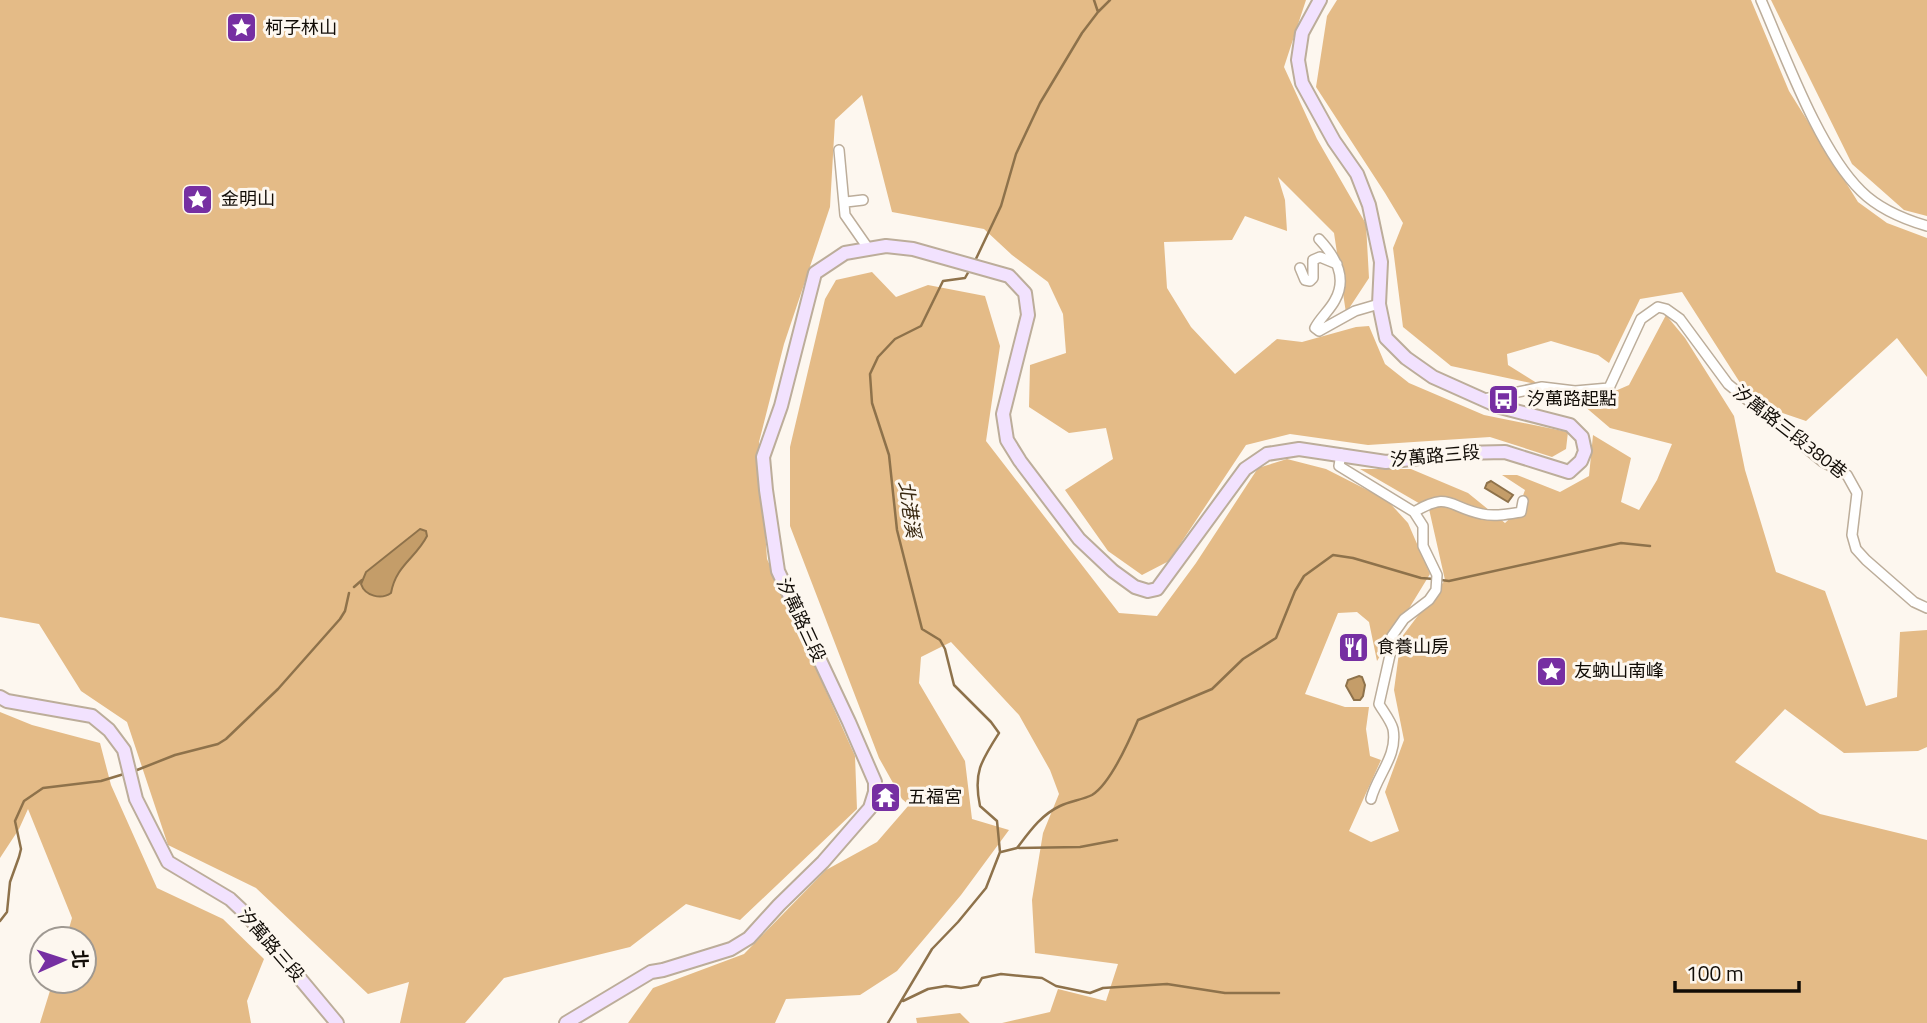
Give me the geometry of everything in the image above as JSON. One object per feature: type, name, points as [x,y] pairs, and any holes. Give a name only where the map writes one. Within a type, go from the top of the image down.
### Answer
[{"type":"street","name":"汐萬路三段","points":[[566,1023],[650,972],[663,971],[731,949],[749,938],[823,862],[870,808],[876,792],[875,782],[849,722],[778,571],[763,457],[781,407],[815,273],[845,253],[886,246],[913,249],[1009,276],[1025,293],[1028,315],[1003,414],[1007,440],[1079,539],[1113,572],[1135,587],[1148,591],[1157,589],[1244,469],[1267,454],[1299,449],[1386,461],[1460,453],[1504,452],[1569,471],[1581,461],[1585,451],[1582,437],[1570,425],[1500,407],[1433,377],[1406,358],[1386,338],[1379,303],[1381,262],[1369,205],[1357,174],[1334,141],[1301,83],[1298,60],[1302,33],[1320,0]]},
{"type":"street","points":[[1761,0],[1815,121],[1840,164],[1861,192],[1898,218],[1927,226]]},
{"type":"street","points":[[839,150],[846,202],[845,215],[868,248]]},
{"type":"street","points":[[846,202],[863,200]]},
{"type":"street","points":[[1319,239],[1334,255],[1340,275],[1336,300],[1315,328],[1319,331],[1328,328],[1355,311],[1379,303]]},
{"type":"street","points":[[1300,268],[1306,280],[1310,281],[1313,278],[1313,260],[1320,257],[1337,264]]},
{"type":"street","name":"汐萬路三段380巷","points":[[1482,400],[1542,387],[1575,391],[1609,388],[1641,319],[1658,307],[1666,309],[1680,319],[1728,384],[1823,461],[1847,475],[1857,493],[1852,535],[1856,549],[1914,601],[1927,608]]},
{"type":"street","points":[[1341,454],[1339,466],[1414,512],[1423,526],[1423,546],[1437,575],[1436,590],[1429,600],[1404,619],[1392,636],[1379,704],[1393,729],[1391,755],[1374,787],[1371,799]]},
{"type":"street","points":[[1414,512],[1430,502],[1440,500],[1482,514],[1497,515],[1521,512],[1523,501]]},
{"type":"street","name":"汐萬路三段","points":[[0,697],[7,701],[93,716],[109,730],[124,750],[136,799],[168,862],[230,899],[247,915],[337,1023]]},
{"type":"shaded area","points":[[0,0],[1306,0],[1284,67],[1317,139],[1366,224],[1369,278],[1346,313],[1334,233],[1278,177],[1285,200],[1287,231],[1245,216],[1232,240],[1164,242],[1167,288],[1191,327],[1235,374],[1277,339],[1302,342],[1369,326],[1385,364],[1409,383],[1484,415],[1568,432],[1566,449],[1552,457],[1490,437],[1368,445],[1290,434],[1246,445],[1169,561],[1142,575],[1108,551],[1065,490],[1113,459],[1106,428],[1069,433],[1029,407],[1030,365],[1066,353],[1063,314],[1048,282],[1012,255],[984,229],[892,212],[862,95],[835,120],[830,207],[784,344],[759,442],[767,559],[855,756],[857,809],[740,920],[686,904],[630,947],[504,978],[465,1023],[400,1023],[409,982],[368,994],[256,888],[168,845],[127,722],[81,691],[39,624],[0,617]]},
{"type":"shaded area","points":[[1337,0],[1751,0],[1789,91],[1858,202],[1887,223],[1927,238],[1927,377],[1897,338],[1806,421],[1753,403],[1682,292],[1640,299],[1609,363],[1598,355],[1551,341],[1507,354],[1508,365],[1540,385],[1451,366],[1403,327],[1393,248],[1403,223],[1316,87],[1327,16]]},
{"type":"shaded area","points":[[1771,0],[1927,0],[1927,216],[1904,210],[1852,164]]},
{"type":"shaded area","points":[[872,272],[896,297],[928,285],[985,296],[1000,346],[986,441],[1119,613],[1157,616],[1196,563],[1258,468],[1287,459],[1326,469],[1387,500],[1408,523],[1430,574],[1377,661],[1369,622],[1357,612],[1338,613],[1305,694],[1345,707],[1369,707],[1366,729],[1370,756],[1381,760],[1349,831],[1371,842],[1399,831],[1385,792],[1404,740],[1394,690],[1401,638],[1445,580],[1429,509],[1360,469],[1411,469],[1468,493],[1505,523],[1517,512],[1525,490],[1502,475],[1517,475],[1560,492],[1589,476],[1593,435],[1631,458],[1621,502],[1639,510],[1657,480],[1672,444],[1610,428],[1583,405],[1629,385],[1666,315],[1685,338],[1734,416],[1745,470],[1776,572],[1825,591],[1866,706],[1897,697],[1900,632],[1927,630],[1927,747],[1918,751],[1844,753],[1785,709],[1735,762],[1820,814],[1927,840],[1927,1023],[1002,1023],[1050,1012],[1058,989],[1106,1001],[1118,964],[1035,953],[1032,900],[1043,833],[1059,794],[1050,770],[1019,715],[951,642],[921,657],[919,683],[965,761],[972,819],[1009,830],[961,895],[897,971],[860,995],[786,999],[775,1023],[628,1023],[653,988],[744,954],[826,870],[877,842],[909,805],[902,799],[879,758],[790,526],[790,447],[825,299],[836,280]]},
{"type":"shaded area","points":[[1491,481],[1513,495],[1508,502],[1485,488]]},
{"type":"shaded area","points":[[420,529],[426,531],[427,536],[397,575],[391,593],[378,596],[366,591],[361,584],[366,572]]},
{"type":"shaded area","points":[[1359,676],[1365,685],[1363,696],[1360,700],[1354,700],[1346,686],[1348,680]]},
{"type":"shaded area","points":[[0,712],[32,725],[100,743],[111,785],[157,888],[223,919],[264,959],[247,1001],[251,1023],[40,1023],[49,995],[98,995],[98,925],[70,925],[72,918],[28,809],[19,829],[0,858]]},
{"type":"shaded area","points":[[960,1013],[970,1023],[917,1023],[916,1018]]},
{"type":"waterway","name":"北港溪","points":[[974,263],[1001,206],[1016,154],[1040,103],[1082,33],[1098,12],[1094,0]]},
{"type":"waterway","points":[[1098,12],[1110,0]]},
{"type":"waterway","name":"北港溪","points":[[888,1023],[932,949],[986,888],[1000,852],[997,821],[980,806],[977,785],[983,760],[999,733],[954,685],[945,649],[940,640],[922,629],[897,530],[889,455],[872,403],[870,374],[878,357],[895,339],[921,326],[943,281],[965,278],[970,269]]},
{"type":"waterway","points":[[1441,580],[1449,581],[1621,543],[1650,546]]},
{"type":"waterway","points":[[1001,852],[1017,848],[1036,824],[1053,810],[1092,795],[1099,789],[1119,760],[1138,720],[1212,689],[1243,659],[1276,638],[1304,576],[1333,555],[1434,579]]},
{"type":"waterway","points":[[354,587],[362,580]]},
{"type":"waterway","points":[[137,770],[226,739],[278,689],[340,619],[345,611],[349,593]]},
{"type":"waterway","points":[[0,921],[7,912],[10,882],[21,849],[15,821],[24,801],[43,788],[101,781],[124,774]]},
{"type":"waterway","points":[[1019,848],[1080,847],[1117,840]]},
{"type":"waterway","points":[[903,1001],[928,989],[978,985],[982,978],[1001,974],[1042,978],[1056,986],[1090,993],[1103,988],[1167,984],[1225,993],[1279,993]]},
{"type":"place","name":"柯子林山","points":[[242,28]]},
{"type":"place","name":"金明山","points":[[198,199]]},
{"type":"place","name":"汐萬路起點","points":[[1504,399]]},
{"type":"place","name":"食養山房","points":[[1354,647]]},
{"type":"place","name":"友蚋山南峰","points":[[1551,671]]},
{"type":"place","name":"五福宮","points":[[885,797]]}]
